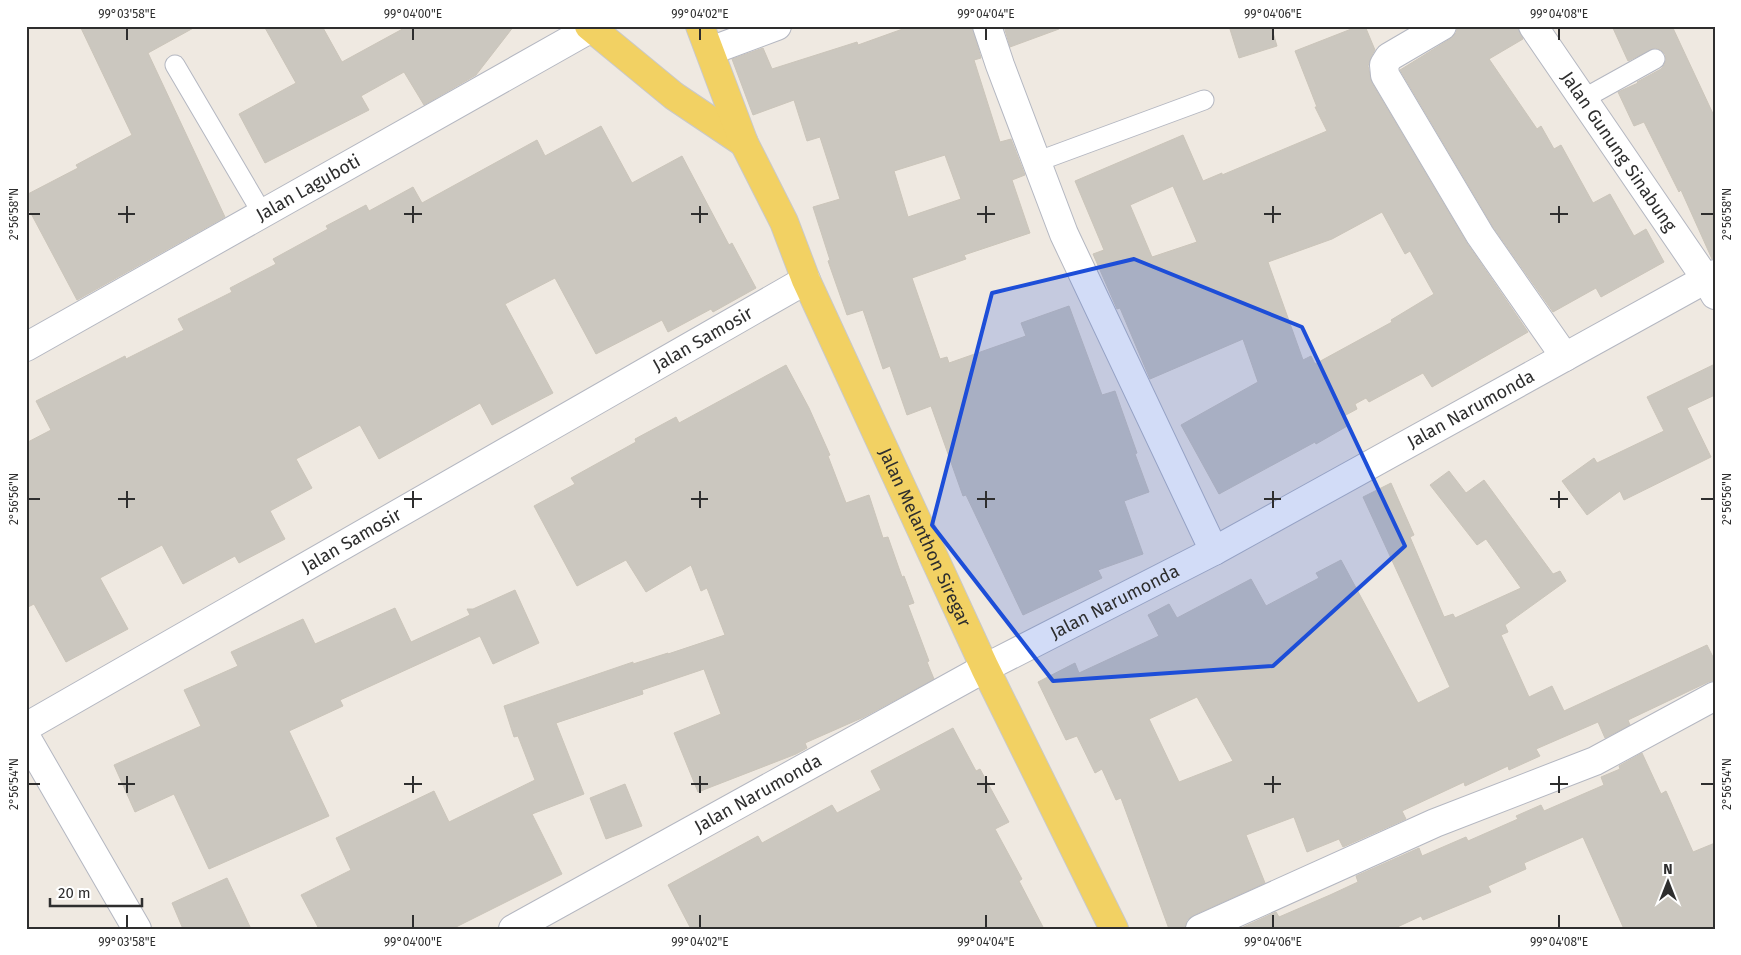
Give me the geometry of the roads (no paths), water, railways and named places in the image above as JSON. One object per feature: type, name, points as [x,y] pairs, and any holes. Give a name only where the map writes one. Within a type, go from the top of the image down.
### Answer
[{"type":"main road","points":[[592,27],[674,96],[744,143]]},
{"type":"main road","name":"Jalan Melanthon Siregar","points":[[705,39],[744,143],[784,222],[806,280],[985,668],[1114,929]]},
{"type":"street","points":[[705,39],[776,26]]},
{"type":"street","points":[[987,26],[1064,234],[1214,551]]},
{"type":"street","points":[[1442,26],[1389,57],[1384,65],[1385,75],[1480,235],[1566,357]]},
{"type":"street","name":"Jalan Gunung Sinabung","points":[[1533,26],[1712,282]]},
{"type":"street","name":"Jalan Laguboti","points":[[26,347],[592,27]]},
{"type":"street","name":"Jalan Samosir","points":[[26,727],[806,280]]},
{"type":"street","name":"Jalan Narumonda","points":[[513,929],[985,668],[1214,551],[1566,357],[1712,282]]},
{"type":"street","points":[[1200,929],[1434,823],[1595,761],[1715,696]]},
{"type":"street","points":[[26,737],[138,929]]},
{"type":"lane","points":[[1583,99],[1655,59]]},
{"type":"lane","points":[[175,65],[262,213]]},
{"type":"lane","points":[[1036,162],[1204,100]]}]
